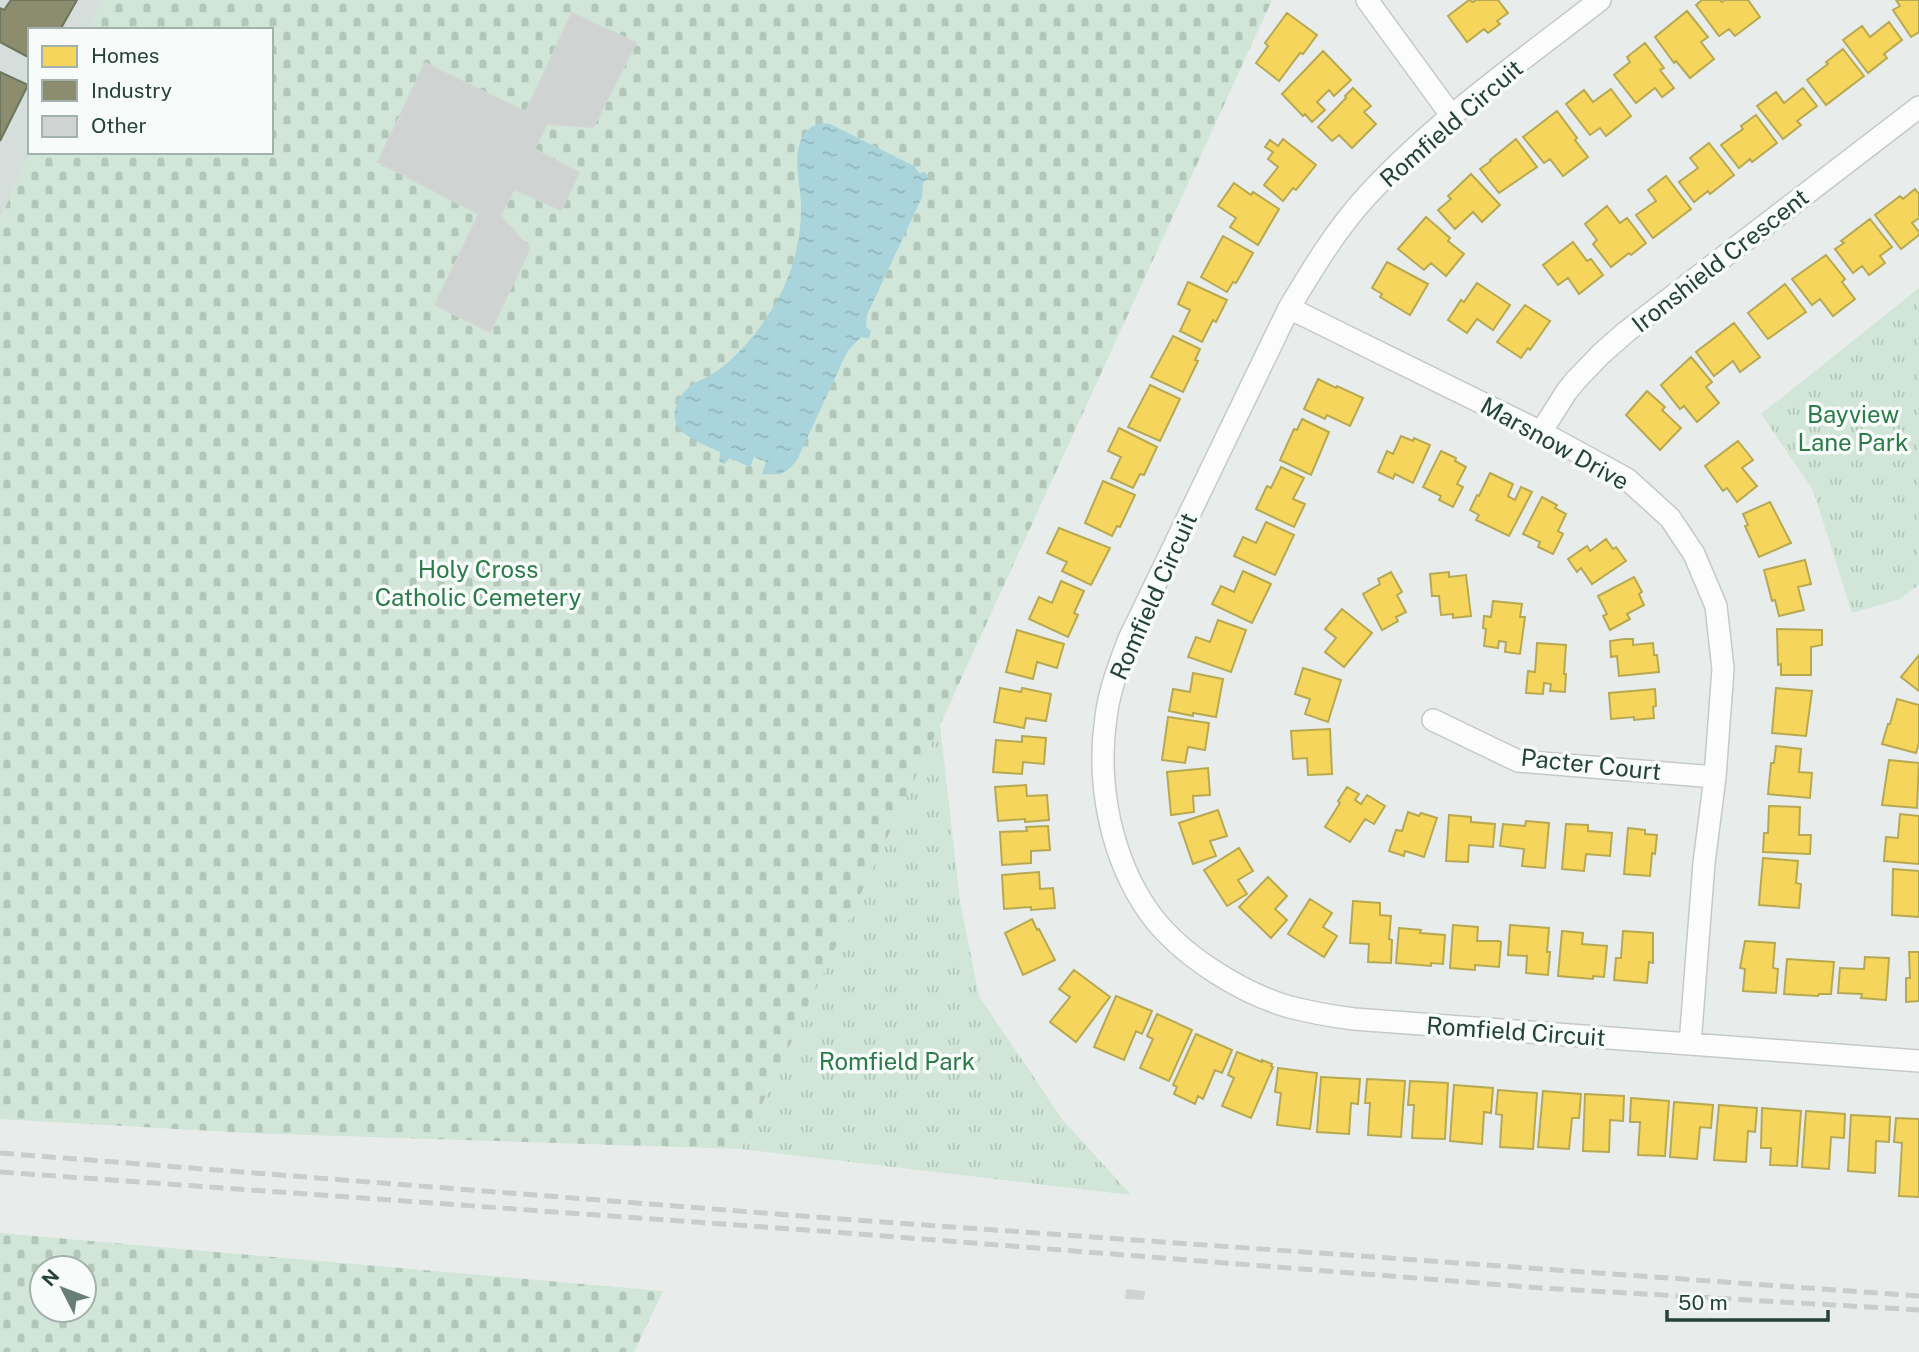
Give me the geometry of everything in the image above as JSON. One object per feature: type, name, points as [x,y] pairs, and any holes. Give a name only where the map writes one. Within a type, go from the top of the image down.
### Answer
[{"type":"street","points":[[1367,0],[1451,115]]},
{"type":"street","name":"Romfield Circuit","points":[[1600,0],[1451,115],[1403,158],[1363,200],[1319,259],[1289,307],[1128,641],[1114,680],[1103,750],[1105,785],[1118,851],[1131,881],[1151,915],[1189,953],[1231,981],[1259,995],[1319,1014],[1354,1019],[1919,1061]]},
{"type":"street","name":"Ironshield Crescent","points":[[1541,432],[1567,391],[1601,354],[1626,332],[1919,107]]},
{"type":"street","name":"Marsnow Drive","points":[[1289,307],[1541,432],[1628,479],[1670,518],[1694,554],[1716,606],[1723,669],[1690,1044]]},
{"type":"street","name":"Pacter Court","points":[[1433,720],[1518,761],[1715,777]]},
{"type":"shaded area","points":[[0,0],[103,0],[90,28],[28,28],[30,154],[0,219]]},
{"type":"green space","name":"Holy Cross Catholic Cemetery","points":[[103,0],[1272,0],[940,725],[741,1149],[247,1133],[0,1119],[0,219],[30,154],[273,154],[273,28],[90,28]]},
{"type":"green space","name":"Bayview Lane Park","points":[[1919,288],[1919,585],[1900,599],[1852,613],[1813,490],[1761,414]]},
{"type":"green space","name":"Romfield Park","points":[[940,725],[960,901],[979,996],[1062,1119],[1131,1195],[741,1149]]},
{"type":"green space","points":[[0,1233],[663,1291],[634,1352],[0,1352]]},
{"type":"water","points":[[820,123],[830,124],[914,166],[919,173],[925,172],[929,179],[923,182],[922,197],[867,315],[866,327],[871,331],[869,338],[861,337],[848,350],[797,460],[782,473],[762,474],[766,462],[754,457],[750,467],[730,458],[724,464],[719,461],[720,452],[695,440],[679,428],[675,410],[687,389],[725,365],[744,346],[769,314],[782,291],[797,248],[800,225],[797,163],[799,148],[806,131]]},
{"type":"building: Homes","points":[[1469,0],[1498,0],[1508,13],[1497,21],[1500,24],[1488,33],[1484,29],[1467,42],[1448,16]]},
{"type":"building: Homes","points":[[1702,0],[1748,0],[1760,17],[1735,36],[1729,29],[1719,36],[1696,5]]},
{"type":"building: Homes","points":[[1896,0],[1919,0],[1919,32],[1911,37],[1893,10],[1900,6]]},
{"type":"building: Homes","points":[[1687,11],[1708,37],[1701,42],[1714,59],[1690,78],[1676,61],[1674,63],[1655,37]]},
{"type":"building: Homes","points":[[1287,13],[1317,35],[1279,81],[1256,63],[1268,46],[1265,43]]},
{"type":"building: Homes","points":[[1889,22],[1902,40],[1884,54],[1887,58],[1868,73],[1843,40],[1862,26],[1870,37]]},
{"type":"building: Homes","points":[[1645,43],[1664,68],[1660,70],[1674,88],[1662,97],[1655,88],[1636,103],[1614,75],[1630,62],[1627,57]]},
{"type":"building: Homes","points":[[1843,49],[1864,76],[1826,105],[1807,80]]},
{"type":"building: Homes","points":[[1323,51],[1351,80],[1334,96],[1329,90],[1317,102],[1325,110],[1312,122],[1282,94]]},
{"type":"building: Homes","points":[[1353,88],[1371,106],[1364,112],[1376,124],[1352,148],[1339,135],[1332,141],[1318,127]]},
{"type":"building: Homes","points":[[1803,88],[1817,106],[1797,121],[1801,125],[1783,139],[1757,106],[1776,92],[1784,103]]},
{"type":"building: Homes","points":[[1611,89],[1631,116],[1606,136],[1600,128],[1590,135],[1566,104],[1584,90],[1593,102]]},
{"type":"building: Homes","points":[[1557,111],[1588,157],[1563,176],[1550,159],[1544,163],[1523,137]]},
{"type":"building: Homes","points":[[1756,115],[1777,143],[1752,162],[1750,159],[1739,168],[1721,145],[1743,129],[1741,126]]},
{"type":"building: Homes","points":[[1283,139],[1316,165],[1296,190],[1293,188],[1283,201],[1264,185],[1278,167],[1268,159],[1273,152],[1265,147],[1270,140],[1278,146]]},
{"type":"building: Homes","points":[[1516,139],[1537,167],[1499,193],[1480,169]]},
{"type":"building: Homes","points":[[1709,143],[1734,175],[1710,194],[1708,191],[1694,202],[1679,182],[1698,168],[1690,158]]},
{"type":"building: Homes","points":[[1471,174],[1500,205],[1482,222],[1473,212],[1455,229],[1438,210],[1451,199],[1448,196]]},
{"type":"building: Homes","points":[[1666,176],[1691,209],[1653,238],[1636,215],[1656,201],[1648,190]]},
{"type":"building: Homes","points":[[1234,183],[1279,209],[1258,245],[1230,227],[1236,218],[1218,206]]},
{"type":"building: Homes","points":[[1915,189],[1919,194],[1919,218],[1912,223],[1919,235],[1901,249],[1875,215],[1900,196],[1903,199]]},
{"type":"building: Homes","points":[[1607,206],[1620,223],[1627,218],[1646,243],[1611,267],[1593,244],[1597,240],[1585,224]]},
{"type":"building: Homes","points":[[1426,217],[1464,254],[1446,276],[1431,263],[1424,270],[1398,249]]},
{"type":"building: Homes","points":[[1870,219],[1892,247],[1880,256],[1885,263],[1869,275],[1862,266],[1853,273],[1835,249],[1844,243],[1841,241]]},
{"type":"building: Homes","points":[[1223,236],[1253,253],[1236,283],[1233,282],[1227,292],[1201,277]]},
{"type":"building: Homes","points":[[1573,242],[1587,261],[1591,259],[1603,275],[1579,294],[1568,278],[1558,285],[1543,265]]},
{"type":"building: Homes","points":[[1826,255],[1845,279],[1842,282],[1855,299],[1833,316],[1820,299],[1812,305],[1792,279]]},
{"type":"building: Homes","points":[[1387,262],[1428,284],[1410,315],[1380,297],[1382,294],[1372,288]]},
{"type":"building: Homes","points":[[1188,282],[1227,300],[1202,342],[1180,331],[1190,310],[1178,304]]},
{"type":"building: Homes","points":[[1477,283],[1510,305],[1493,330],[1477,319],[1467,333],[1448,320],[1461,300],[1464,302]]},
{"type":"building: Homes","points":[[1785,284],[1806,312],[1768,339],[1748,313]]},
{"type":"building: Homes","points":[[1525,305],[1550,321],[1530,350],[1528,348],[1521,358],[1497,342]]},
{"type":"building: Homes","points":[[1734,323],[1760,357],[1740,372],[1733,361],[1714,376],[1696,352]]},
{"type":"building: Homes","points":[[1173,336],[1200,349],[1195,360],[1198,361],[1183,392],[1151,377]]},
{"type":"building: Homes","points":[[1691,357],[1712,382],[1706,387],[1719,403],[1697,422],[1684,406],[1680,409],[1661,385]]},
{"type":"building: Homes","points":[[1318,379],[1363,398],[1350,426],[1327,415],[1325,419],[1304,409]]},
{"type":"building: Homes","points":[[1150,385],[1180,399],[1160,441],[1128,427]]},
{"type":"building: Homes","points":[[1647,391],[1665,407],[1662,410],[1681,428],[1660,450],[1626,415]]},
{"type":"building: Homes","points":[[1302,419],[1329,432],[1311,475],[1280,460],[1294,429],[1297,430]]},
{"type":"building: Homes","points":[[1119,428],[1157,447],[1144,475],[1140,474],[1133,488],[1111,478],[1121,457],[1108,451]]},
{"type":"building: Homes","points":[[1401,436],[1430,445],[1413,483],[1395,474],[1393,479],[1378,472],[1387,451],[1393,454]]},
{"type":"building: Homes","points":[[1738,441],[1753,460],[1742,468],[1757,486],[1737,502],[1727,488],[1723,491],[1705,466]]},
{"type":"building: Homes","points":[[1441,451],[1456,458],[1455,461],[1466,467],[1457,484],[1463,487],[1453,507],[1439,500],[1441,496],[1423,487]]},
{"type":"building: Homes","points":[[1281,467],[1304,478],[1293,499],[1305,504],[1294,527],[1256,509],[1267,486],[1271,488]]},
{"type":"building: Homes","points":[[1490,473],[1513,484],[1508,496],[1515,500],[1521,487],[1532,492],[1509,536],[1476,520],[1479,515],[1470,510]]},
{"type":"building: Homes","points":[[1103,481],[1135,495],[1120,527],[1117,526],[1112,536],[1085,523]]},
{"type":"building: Homes","points":[[1542,497],[1557,505],[1555,508],[1566,514],[1558,531],[1563,534],[1553,554],[1538,547],[1540,542],[1523,534]]},
{"type":"building: Homes","points":[[1770,502],[1791,543],[1759,557],[1745,526],[1748,525],[1743,514]]},
{"type":"building: Homes","points":[[1266,522],[1294,535],[1275,575],[1234,556],[1243,537],[1256,543]]},
{"type":"building: Homes","points":[[1059,528],[1110,548],[1091,585],[1062,571],[1067,562],[1047,553]]},
{"type":"building: Homes","points":[[1606,539],[1626,561],[1592,584],[1581,568],[1577,572],[1568,559],[1587,546],[1590,551]]},
{"type":"building: Homes","points":[[1805,560],[1811,584],[1798,587],[1804,610],[1779,616],[1764,570]]},
{"type":"building: Homes","points":[[1243,571],[1271,584],[1252,623],[1212,604],[1221,586],[1234,592]]},
{"type":"building: Homes","points":[[1391,572],[1402,592],[1397,595],[1406,612],[1396,617],[1398,621],[1382,630],[1363,594],[1380,584],[1378,579]]},
{"type":"building: Homes","points":[[1449,572],[1449,577],[1466,575],[1471,616],[1453,618],[1453,614],[1441,615],[1439,596],[1432,596],[1430,574]]},
{"type":"building: Homes","points":[[1634,577],[1642,592],[1639,594],[1644,605],[1627,614],[1630,619],[1610,630],[1603,616],[1607,614],[1598,596]]},
{"type":"building: Homes","points":[[1061,581],[1084,591],[1074,613],[1078,615],[1068,637],[1029,619],[1039,597],[1052,603]]},
{"type":"building: Homes","points":[[1493,601],[1522,604],[1520,617],[1525,617],[1520,654],[1505,652],[1506,642],[1499,641],[1498,648],[1484,646],[1484,616],[1491,617]]},
{"type":"building: Homes","points":[[1342,609],[1372,633],[1344,667],[1325,652],[1336,638],[1325,629]]},
{"type":"building: Homes","points":[[1218,620],[1246,630],[1231,672],[1188,657],[1196,637],[1210,642]]},
{"type":"building: Homes","points":[[1777,629],[1822,630],[1822,645],[1811,647],[1811,675],[1781,675],[1781,664],[1778,665]]},
{"type":"building: Homes","points":[[1017,630],[1064,644],[1057,668],[1037,662],[1033,679],[1006,672]]},
{"type":"building: Homes","points":[[1633,639],[1633,645],[1653,643],[1659,672],[1619,676],[1617,656],[1611,657],[1610,641]]},
{"type":"building: Homes","points":[[1537,643],[1566,645],[1565,692],[1550,691],[1551,684],[1544,683],[1543,694],[1526,693],[1528,671],[1535,672]]},
{"type":"building: Homes","points":[[1919,655],[1919,691],[1901,677]]},
{"type":"building: Homes","points":[[1303,668],[1341,680],[1328,722],[1305,714],[1310,699],[1295,694]]},
{"type":"building: Homes","points":[[1193,673],[1223,679],[1216,717],[1169,711],[1173,689],[1190,692]]},
{"type":"building: Homes","points":[[1000,688],[1021,692],[1022,688],[1051,694],[1046,721],[1026,718],[1024,728],[994,722]]},
{"type":"building: Homes","points":[[1776,688],[1812,691],[1806,736],[1772,733]]},
{"type":"building: Homes","points":[[1655,689],[1654,718],[1611,719],[1609,693]]},
{"type":"building: Homes","points":[[1897,699],[1919,705],[1919,743],[1916,753],[1882,744]]},
{"type":"building: Homes","points":[[1168,717],[1209,723],[1205,750],[1188,747],[1185,763],[1162,760]]},
{"type":"building: Homes","points":[[1330,729],[1332,774],[1308,775],[1307,758],[1293,759],[1291,731]]},
{"type":"building: Homes","points":[[1022,736],[1046,738],[1044,764],[1023,762],[1022,774],[993,772],[996,740],[1022,742]]},
{"type":"building: Homes","points":[[1776,746],[1801,749],[1799,772],[1812,773],[1810,798],[1768,794],[1771,763],[1774,763]]},
{"type":"building: Homes","points":[[1889,760],[1919,763],[1917,808],[1882,805]]},
{"type":"building: Homes","points":[[1208,768],[1210,795],[1193,796],[1194,812],[1171,815],[1167,772]]},
{"type":"building: Homes","points":[[1026,785],[1027,796],[1047,795],[1049,820],[998,821],[995,787]]},
{"type":"building: Homes","points":[[1347,787],[1359,794],[1355,800],[1361,804],[1367,795],[1385,806],[1374,824],[1365,819],[1350,842],[1325,827]]},
{"type":"building: Homes","points":[[1769,806],[1800,807],[1799,835],[1811,835],[1810,854],[1763,852],[1764,833],[1768,833]]},
{"type":"building: Homes","points":[[1218,810],[1227,836],[1210,841],[1216,856],[1193,864],[1179,823]]},
{"type":"building: Homes","points":[[1408,812],[1437,818],[1424,857],[1405,851],[1404,856],[1389,851],[1396,830],[1402,831]]},
{"type":"building: Homes","points":[[1900,814],[1919,816],[1919,864],[1884,861],[1886,837],[1898,838]]},
{"type":"building: Homes","points":[[1449,815],[1471,817],[1471,822],[1495,824],[1493,847],[1469,845],[1468,862],[1446,861]]},
{"type":"building: Homes","points":[[1526,821],[1549,823],[1545,868],[1522,866],[1524,849],[1500,846],[1503,824],[1525,826]]},
{"type":"building: Homes","points":[[1566,824],[1588,825],[1588,831],[1612,833],[1610,856],[1586,854],[1584,871],[1562,869]]},
{"type":"building: Homes","points":[[1048,826],[1050,850],[1031,851],[1031,863],[1002,865],[1000,832],[1027,831],[1026,827]]},
{"type":"building: Homes","points":[[1628,828],[1657,835],[1650,876],[1624,874]]},
{"type":"building: Homes","points":[[1239,848],[1253,871],[1238,880],[1247,894],[1227,906],[1204,870]]},
{"type":"building: Homes","points":[[1763,858],[1798,861],[1796,883],[1801,884],[1799,908],[1759,905]]},
{"type":"building: Homes","points":[[1893,869],[1919,871],[1919,917],[1892,915]]},
{"type":"building: Homes","points":[[1039,872],[1040,889],[1053,888],[1055,908],[1004,909],[1002,875]]},
{"type":"building: Homes","points":[[1268,877],[1287,896],[1275,909],[1287,920],[1271,938],[1239,907]]},
{"type":"building: Homes","points":[[1310,899],[1332,913],[1323,927],[1337,936],[1324,957],[1288,934]]},
{"type":"building: Homes","points":[[1353,901],[1380,903],[1380,915],[1391,916],[1391,963],[1368,962],[1369,944],[1350,943]]},
{"type":"building: Homes","points":[[1032,919],[1055,960],[1023,975],[1005,933]]},
{"type":"building: Homes","points":[[1453,925],[1478,927],[1477,941],[1501,942],[1499,967],[1475,965],[1475,970],[1450,968]]},
{"type":"building: Homes","points":[[1510,925],[1549,928],[1548,975],[1526,973],[1527,956],[1508,955]]},
{"type":"building: Homes","points":[[1399,928],[1445,935],[1443,964],[1431,963],[1431,966],[1396,963]]},
{"type":"building: Homes","points":[[1562,931],[1583,933],[1582,944],[1607,946],[1604,977],[1593,976],[1593,979],[1558,976]]},
{"type":"building: Homes","points":[[1623,931],[1653,933],[1653,963],[1649,962],[1647,983],[1614,980],[1616,958],[1621,958]]},
{"type":"building: Homes","points":[[1745,941],[1775,943],[1773,968],[1778,969],[1776,993],[1743,991],[1745,969],[1740,968]]},
{"type":"building: Homes","points":[[1909,952],[1919,952],[1919,1001],[1906,1002],[1906,978],[1910,978]]},
{"type":"building: Homes","points":[[1865,957],[1889,958],[1886,1000],[1861,998],[1862,994],[1838,993],[1840,968],[1864,969]]},
{"type":"building: Homes","points":[[1787,959],[1834,962],[1831,994],[1784,994]]},
{"type":"building: Homes","points":[[1074,970],[1110,997],[1076,1042],[1050,1022],[1070,997],[1059,989]]},
{"type":"building: Homes","points":[[1116,996],[1152,1011],[1142,1034],[1136,1031],[1124,1060],[1094,1047]]},
{"type":"building: Homes","points":[[1157,1014],[1192,1030],[1169,1081],[1140,1068],[1153,1039],[1147,1036]]},
{"type":"building: Homes","points":[[1196,1034],[1232,1050],[1222,1073],[1215,1070],[1203,1099],[1198,1096],[1195,1104],[1174,1094],[1177,1087],[1173,1085]]},
{"type":"building: Homes","points":[[1237,1052],[1272,1064],[1273,1067],[1251,1118],[1222,1106],[1234,1078],[1228,1075]]},
{"type":"building: Homes","points":[[1278,1068],[1317,1073],[1310,1129],[1277,1125],[1281,1093],[1275,1092]]},
{"type":"building: Homes","points":[[1321,1077],[1360,1079],[1358,1104],[1351,1103],[1349,1134],[1317,1132]]},
{"type":"building: Homes","points":[[1367,1079],[1405,1081],[1401,1137],[1368,1135],[1370,1103],[1365,1103]]},
{"type":"building: Homes","points":[[1410,1081],[1448,1083],[1445,1139],[1412,1138],[1414,1105],[1408,1105]]},
{"type":"building: Homes","points":[[1454,1085],[1493,1088],[1491,1113],[1484,1112],[1482,1144],[1450,1141]]},
{"type":"building: Homes","points":[[1498,1090],[1537,1093],[1533,1149],[1500,1147],[1502,1115],[1496,1114]]},
{"type":"building: Homes","points":[[1543,1091],[1581,1094],[1579,1118],[1572,1118],[1569,1149],[1538,1147]]},
{"type":"building: Homes","points":[[1585,1094],[1624,1096],[1623,1121],[1610,1120],[1609,1152],[1583,1151]]},
{"type":"building: Homes","points":[[1631,1098],[1669,1101],[1665,1156],[1638,1155],[1640,1122],[1630,1122]]},
{"type":"building: Homes","points":[[1674,1102],[1713,1105],[1711,1128],[1700,1127],[1697,1159],[1670,1157]]},
{"type":"building: Homes","points":[[1719,1105],[1757,1108],[1755,1132],[1748,1131],[1746,1162],[1714,1160]]},
{"type":"building: Homes","points":[[1762,1108],[1801,1111],[1797,1166],[1770,1165],[1771,1148],[1761,1148]]},
{"type":"building: Homes","points":[[1806,1111],[1845,1114],[1844,1138],[1831,1137],[1829,1169],[1802,1167]]},
{"type":"building: Homes","points":[[1851,1115],[1890,1117],[1889,1142],[1876,1141],[1875,1173],[1848,1171]]},
{"type":"building: Homes","points":[[1896,1118],[1919,1119],[1919,1197],[1899,1196],[1902,1143],[1894,1142]]},
{"type":"building: Industry","points":[[11,0],[77,0],[61,28],[28,28],[28,57],[0,42],[0,8],[4,10]]},
{"type":"building: Industry","points":[[0,72],[28,85],[0,141]]},
{"type":"building: Other","points":[[572,13],[636,43],[593,127],[547,124],[534,149],[579,173],[561,210],[514,189],[500,216],[530,248],[490,332],[435,305],[479,214],[378,162],[425,63],[526,112]]},
{"type":"building: Other","points":[[1127,1290],[1144,1292],[1143,1299],[1126,1298]]},
{"type":"railway","points":[[0,1153],[828,1218],[1919,1296]]},
{"type":"railway","points":[[0,1172],[821,1231],[1542,1288],[1919,1310]]}]
